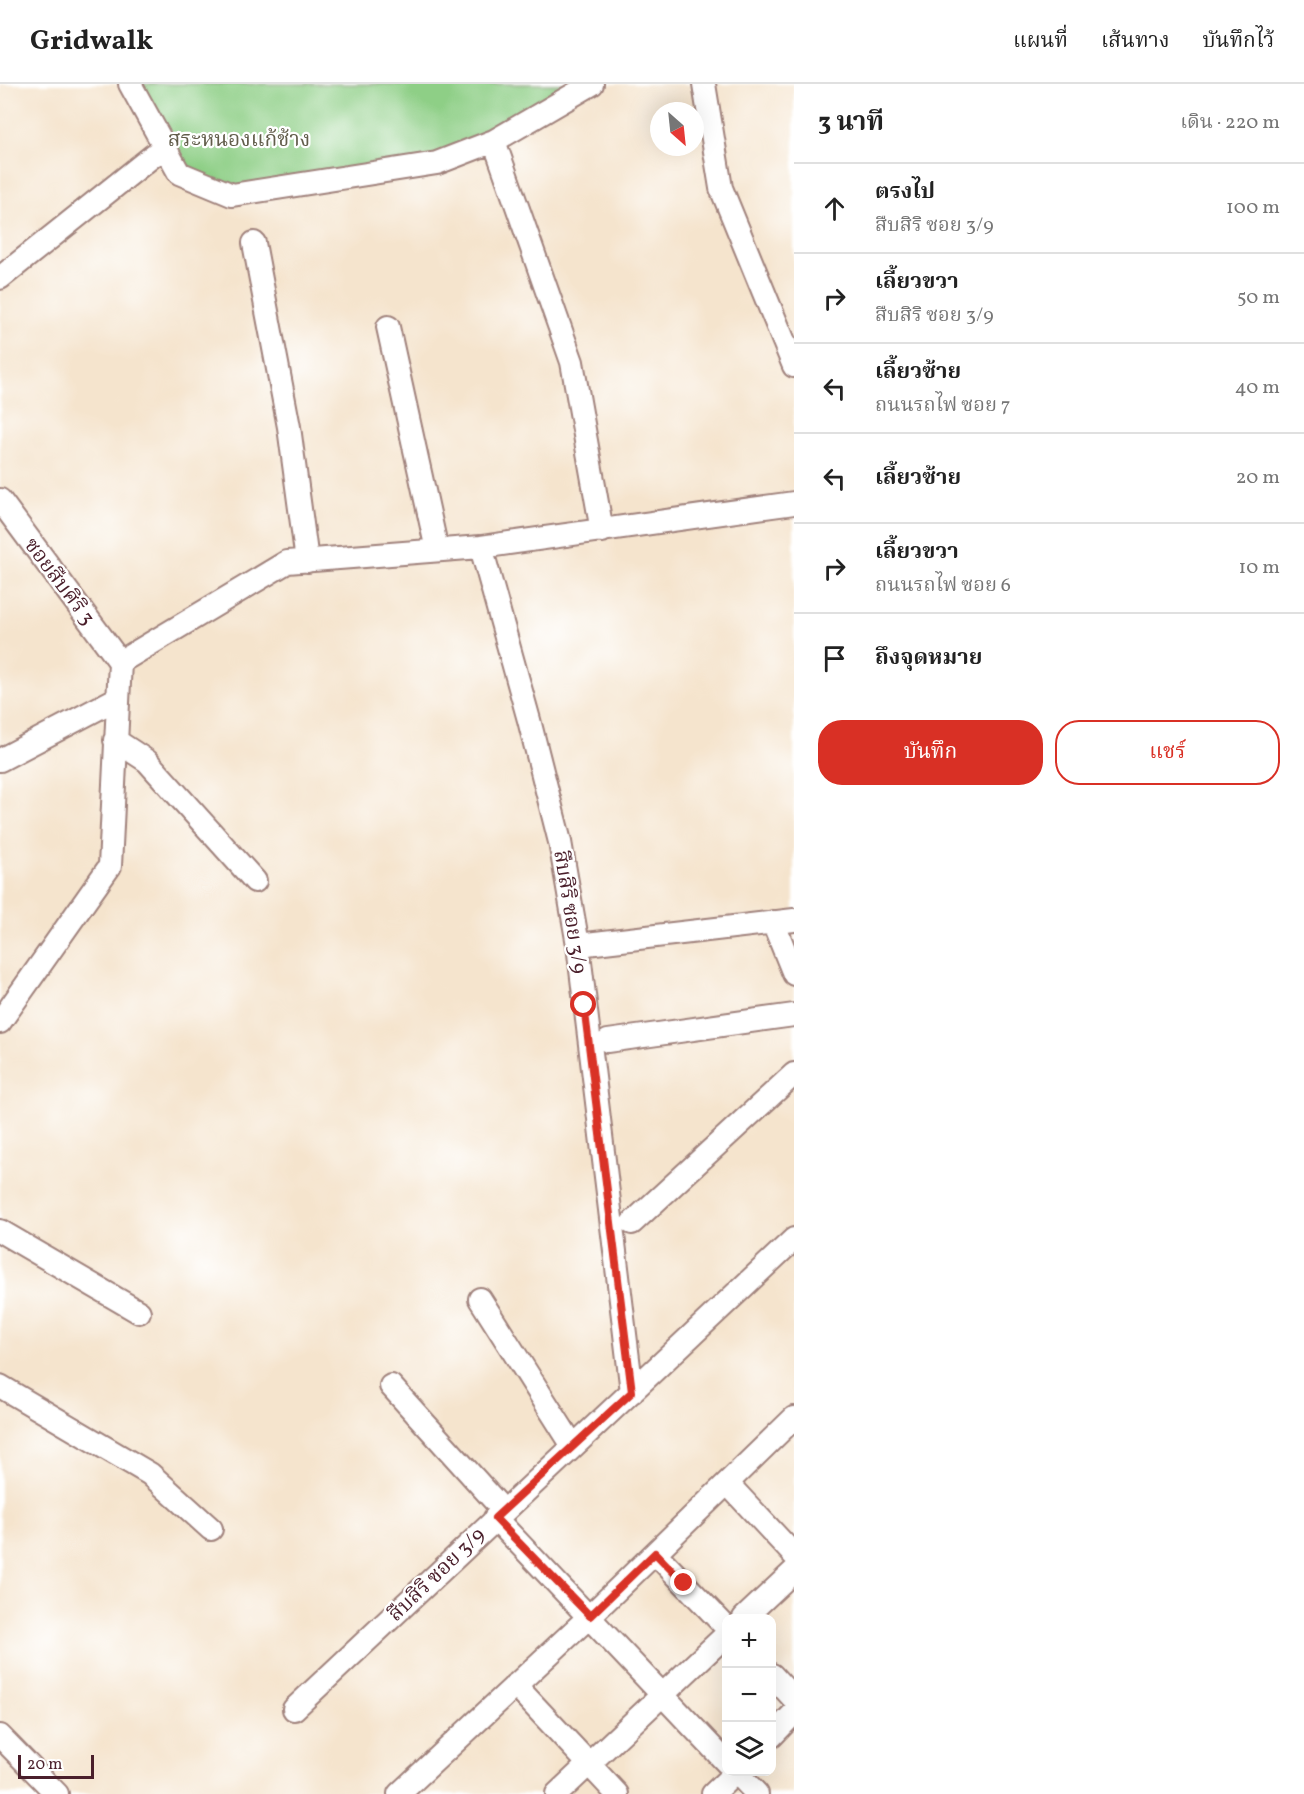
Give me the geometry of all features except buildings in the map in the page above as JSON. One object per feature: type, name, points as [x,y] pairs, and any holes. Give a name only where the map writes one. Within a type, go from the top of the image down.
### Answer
[{"type":"street","points":[[130,84],[179,173],[232,195],[437,163],[494,141],[592,84]]},
{"type":"street","points":[[704,84],[721,188],[794,366]]},
{"type":"street","points":[[494,141],[572,362],[602,531]]},
{"type":"street","points":[[0,278],[164,147]]},
{"type":"street","points":[[254,243],[289,427],[307,561]]},
{"type":"street","points":[[388,327],[437,550]]},
{"type":"street","name":"ซอยสืบศิริ 3","points":[[0,500],[120,662]]},
{"type":"street","points":[[0,1023],[110,866],[116,699],[120,662],[287,562],[481,547],[794,503]]},
{"type":"street","name":"สืบสิริ ซอย 3/9","points":[[481,547],[554,820],[578,945],[632,1392]]},
{"type":"street","points":[[0,760],[116,699]]},
{"type":"street","points":[[115,740],[147,760],[255,882]]},
{"type":"street","points":[[578,945],[784,921],[794,974]]},
{"type":"street","points":[[608,1041],[794,1015]]},
{"type":"street","points":[[632,1223],[794,1074]]},
{"type":"street","points":[[0,1231],[139,1312]]},
{"type":"street","name":"สืบสิริ ซอย 3/9","points":[[294,1709],[794,1239]]},
{"type":"street","points":[[480,1299],[573,1446]]},
{"type":"street","points":[[0,1386],[150,1474],[211,1529]]},
{"type":"street","points":[[391,1386],[499,1514],[722,1758]]},
{"type":"street","points":[[399,1794],[590,1616],[794,1418]]},
{"type":"street","points":[[728,1484],[794,1555]]},
{"type":"street","points":[[655,1553],[722,1623]]},
{"type":"street","points":[[748,1614],[794,1571]]},
{"type":"street","points":[[557,1794],[722,1639]]},
{"type":"street","points":[[776,1680],[794,1699]]},
{"type":"street","points":[[515,1684],[617,1794]]},
{"type":"street","points":[[776,1731],[794,1713]]},
{"type":"street","points":[[0,1736],[57,1794]]},
{"type":"street","points":[[713,1794],[732,1776]]},
{"type":"street","points":[[740,1776],[757,1794]]},
{"type":"green space","name":"สระหนองแก้ช้าง","points":[[130,84],[592,84],[437,163],[232,195],[179,173]]},
{"type":"route","points":[[584,1005],[632,1392],[495,1518],[590,1616],[655,1553],[684,1583]]}]
